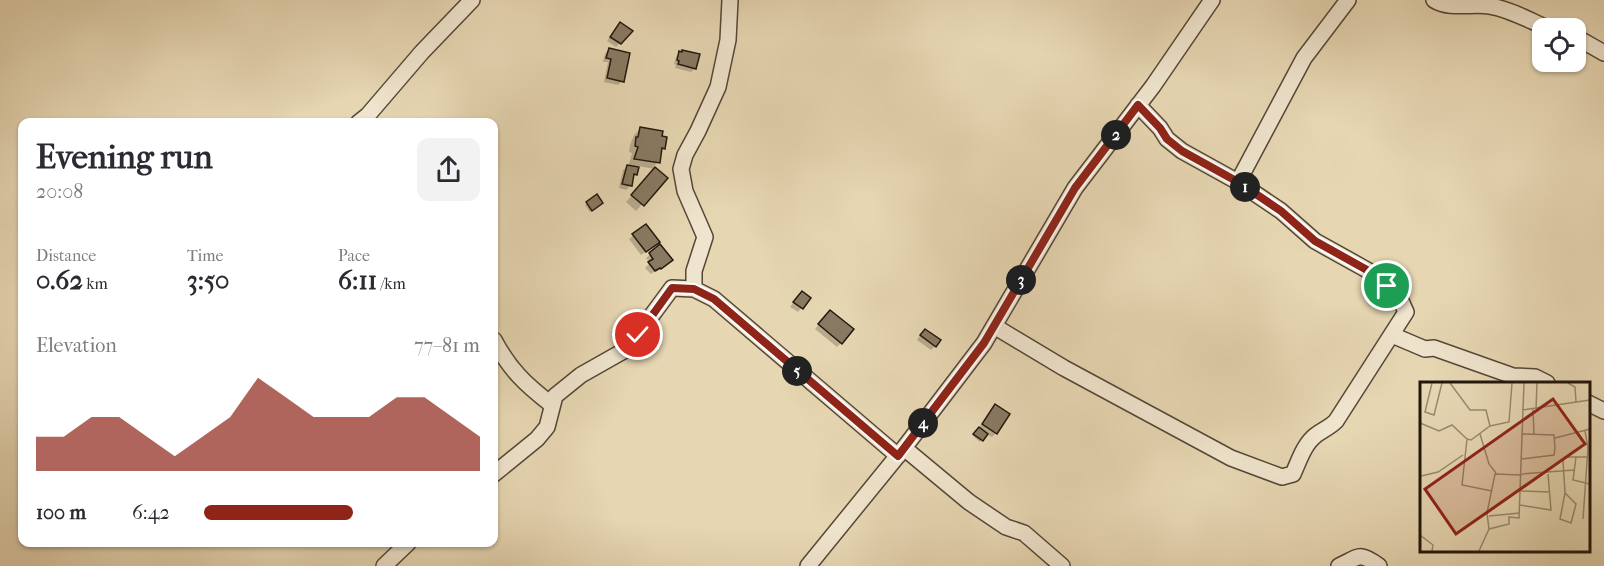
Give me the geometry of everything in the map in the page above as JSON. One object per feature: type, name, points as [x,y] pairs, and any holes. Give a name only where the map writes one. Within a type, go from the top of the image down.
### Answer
[{"type":"street","points":[[364,118],[422,52],[472,0]]},
{"type":"street","points":[[694,289],[694,271],[705,237],[685,191],[681,169],[685,155],[699,131],[718,87],[729,40],[730,0]]},
{"type":"street","points":[[808,566],[901,452],[984,343],[1075,188],[1138,105],[1212,0]]},
{"type":"street","points":[[1238,182],[1304,58],[1348,0]]},
{"type":"street","points":[[1434,0],[1456,6],[1472,4],[1492,6],[1532,22]]},
{"type":"street","points":[[1586,43],[1604,53]]},
{"type":"street","points":[[994,326],[1064,368],[1231,458],[1282,477],[1293,474],[1307,444],[1336,421],[1406,312],[1401,301],[1367,270],[1315,241],[1281,211],[1238,182],[1182,151],[1167,139],[1160,128],[1138,105]]},
{"type":"street","points":[[498,471],[547,427],[555,396],[581,375],[627,349],[672,288],[694,289],[714,299],[901,452],[1006,527],[1024,533],[1062,566]]},
{"type":"street","points":[[1392,335],[1425,349],[1434,348],[1514,376],[1535,377],[1545,382]]},
{"type":"street","points":[[498,347],[510,369],[552,405]]},
{"type":"street","points":[[1589,404],[1604,411]]},
{"type":"street","points":[[384,566],[404,547]]},
{"type":"street","points":[[1339,566],[1357,556],[1365,557],[1379,566]]},
{"type":"building","points":[[620,22],[633,31],[621,44],[610,37]]},
{"type":"building","points":[[609,48],[630,53],[624,82],[607,78],[611,59],[606,58]]},
{"type":"building","points":[[682,50],[700,54],[696,69],[678,64],[679,51],[682,52]]},
{"type":"building","points":[[640,127],[663,131],[662,136],[667,137],[665,149],[662,148],[660,163],[634,159],[638,147],[635,146],[636,137],[638,137]]},
{"type":"building","points":[[627,165],[639,167],[637,175],[634,174],[632,186],[622,184]]},
{"type":"building","points":[[655,167],[668,178],[644,206],[631,195]]},
{"type":"building","points":[[597,194],[603,203],[592,211],[586,202]]},
{"type":"building","points":[[646,224],[660,242],[646,252],[632,234]]},
{"type":"building","points":[[660,244],[673,260],[655,271],[648,262],[653,259],[649,253]]},
{"type":"building","points":[[802,291],[811,298],[803,309],[793,302]]},
{"type":"building","points":[[830,310],[854,329],[842,344],[818,324]]},
{"type":"building","points":[[925,329],[941,340],[936,347],[920,335]]},
{"type":"building","points":[[995,404],[1010,414],[997,434],[982,424]]},
{"type":"building","points":[[979,427],[988,434],[983,441],[973,434]]},
{"type":"route","points":[[638,335],[672,288],[694,289],[714,299],[898,456],[984,343],[1075,188],[1138,105],[1160,128],[1167,139],[1182,151],[1238,182],[1281,211],[1315,241],[1342,254],[1387,286]]}]
